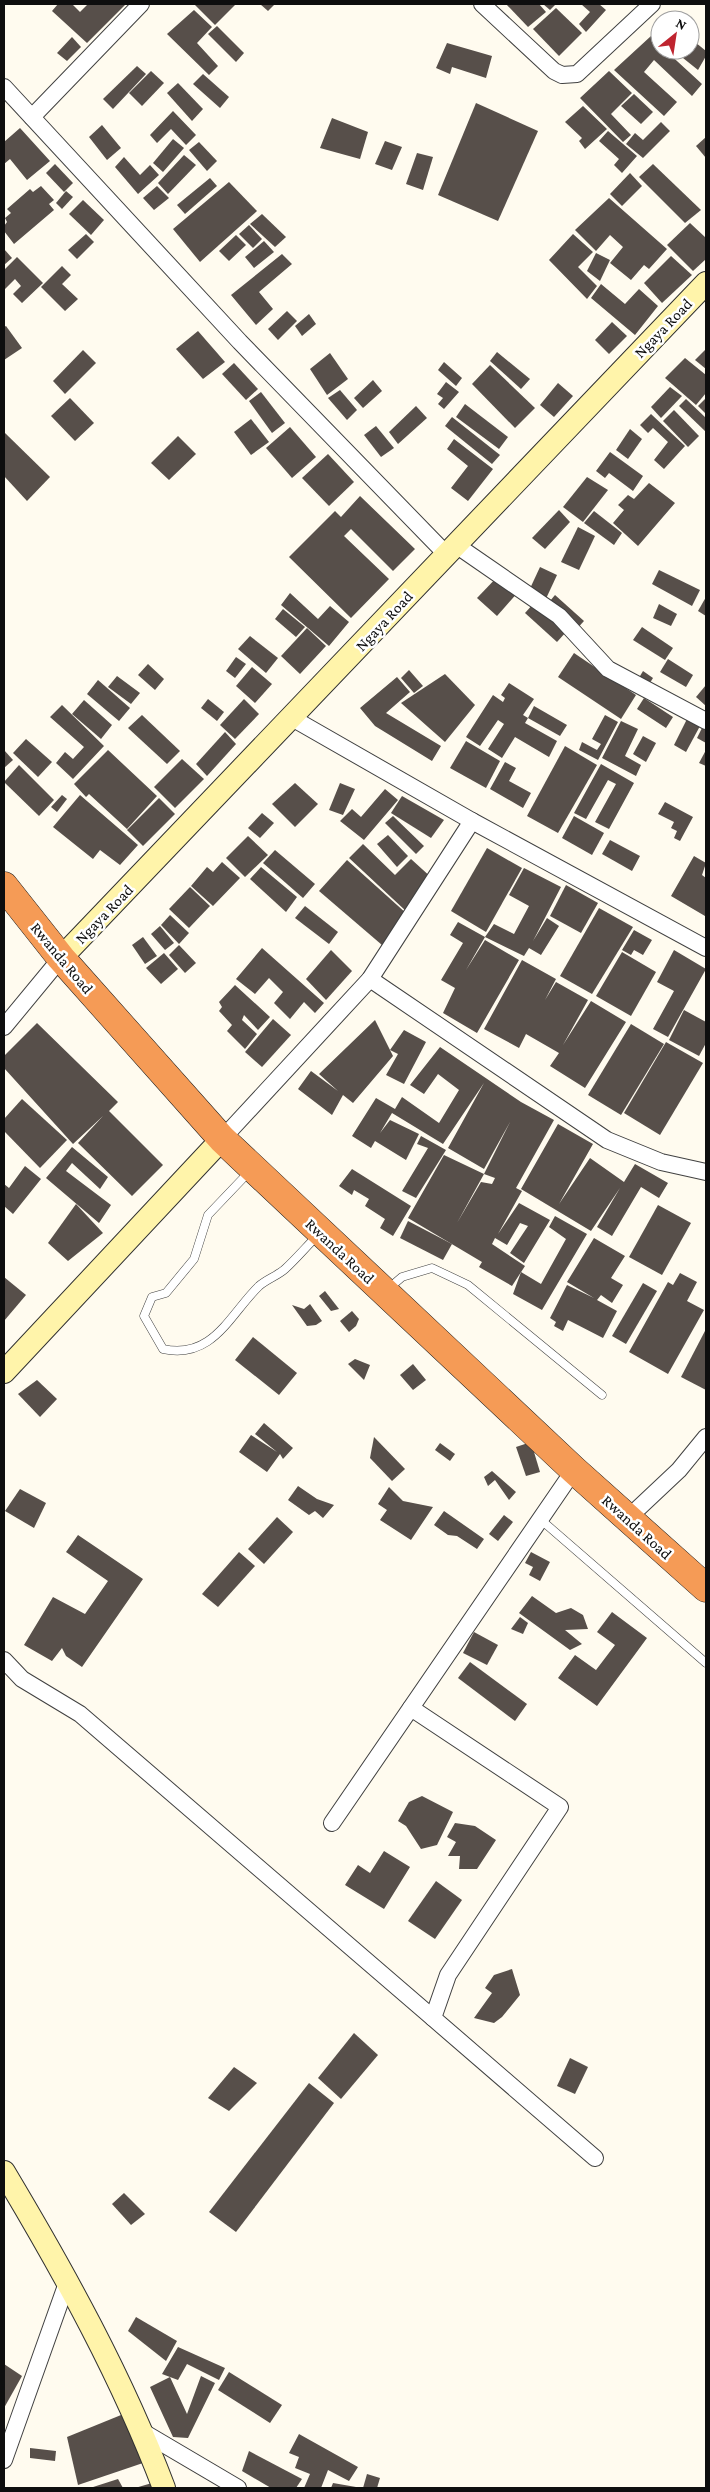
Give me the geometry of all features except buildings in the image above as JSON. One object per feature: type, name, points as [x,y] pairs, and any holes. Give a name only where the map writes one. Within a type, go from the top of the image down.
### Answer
[{"type":"highway","name":"Rwanda Road","points":[[4,886],[61,958],[222,1139],[574,1470],[706,1588]]},
{"type":"street","points":[[32,118],[141,4]]},
{"type":"street","points":[[482,4],[554,71],[562,74],[577,74],[652,4]]},
{"type":"street","points":[[4,87],[240,342],[452,550],[559,616],[608,669],[706,721]]},
{"type":"street","name":"Ngaya Road","points":[[61,958],[706,283]]},
{"type":"street","points":[[292,718],[472,821],[706,948]]},
{"type":"street","points":[[4,1372],[370,978],[472,821]]},
{"type":"street","points":[[4,1027],[61,958]]},
{"type":"street","points":[[370,978],[607,1140],[662,1162],[706,1172]]},
{"type":"street","points":[[628,1518],[679,1470],[706,1437]]},
{"type":"street","points":[[332,1823],[574,1470]]},
{"type":"street","points":[[4,1660],[22,1679],[80,1714],[595,2158]]},
{"type":"street","points":[[411,1708],[560,1807],[448,1975],[433,2018]]},
{"type":"street","points":[[4,2172],[68,2280],[143,2432],[164,2488]]},
{"type":"street","points":[[4,2460],[68,2280]]},
{"type":"street","points":[[143,2432],[238,2488]]},
{"type":"lane","points":[[252,1169],[208,1215],[194,1259],[166,1293],[152,1296],[144,1316],[163,1349],[179,1352],[211,1339],[236,1316],[260,1286],[284,1270],[320,1233]]},
{"type":"lane","points":[[385,1293],[402,1277],[432,1268],[468,1285],[602,1395]]},
{"type":"lane","points":[[540,1519],[706,1663]]}]
